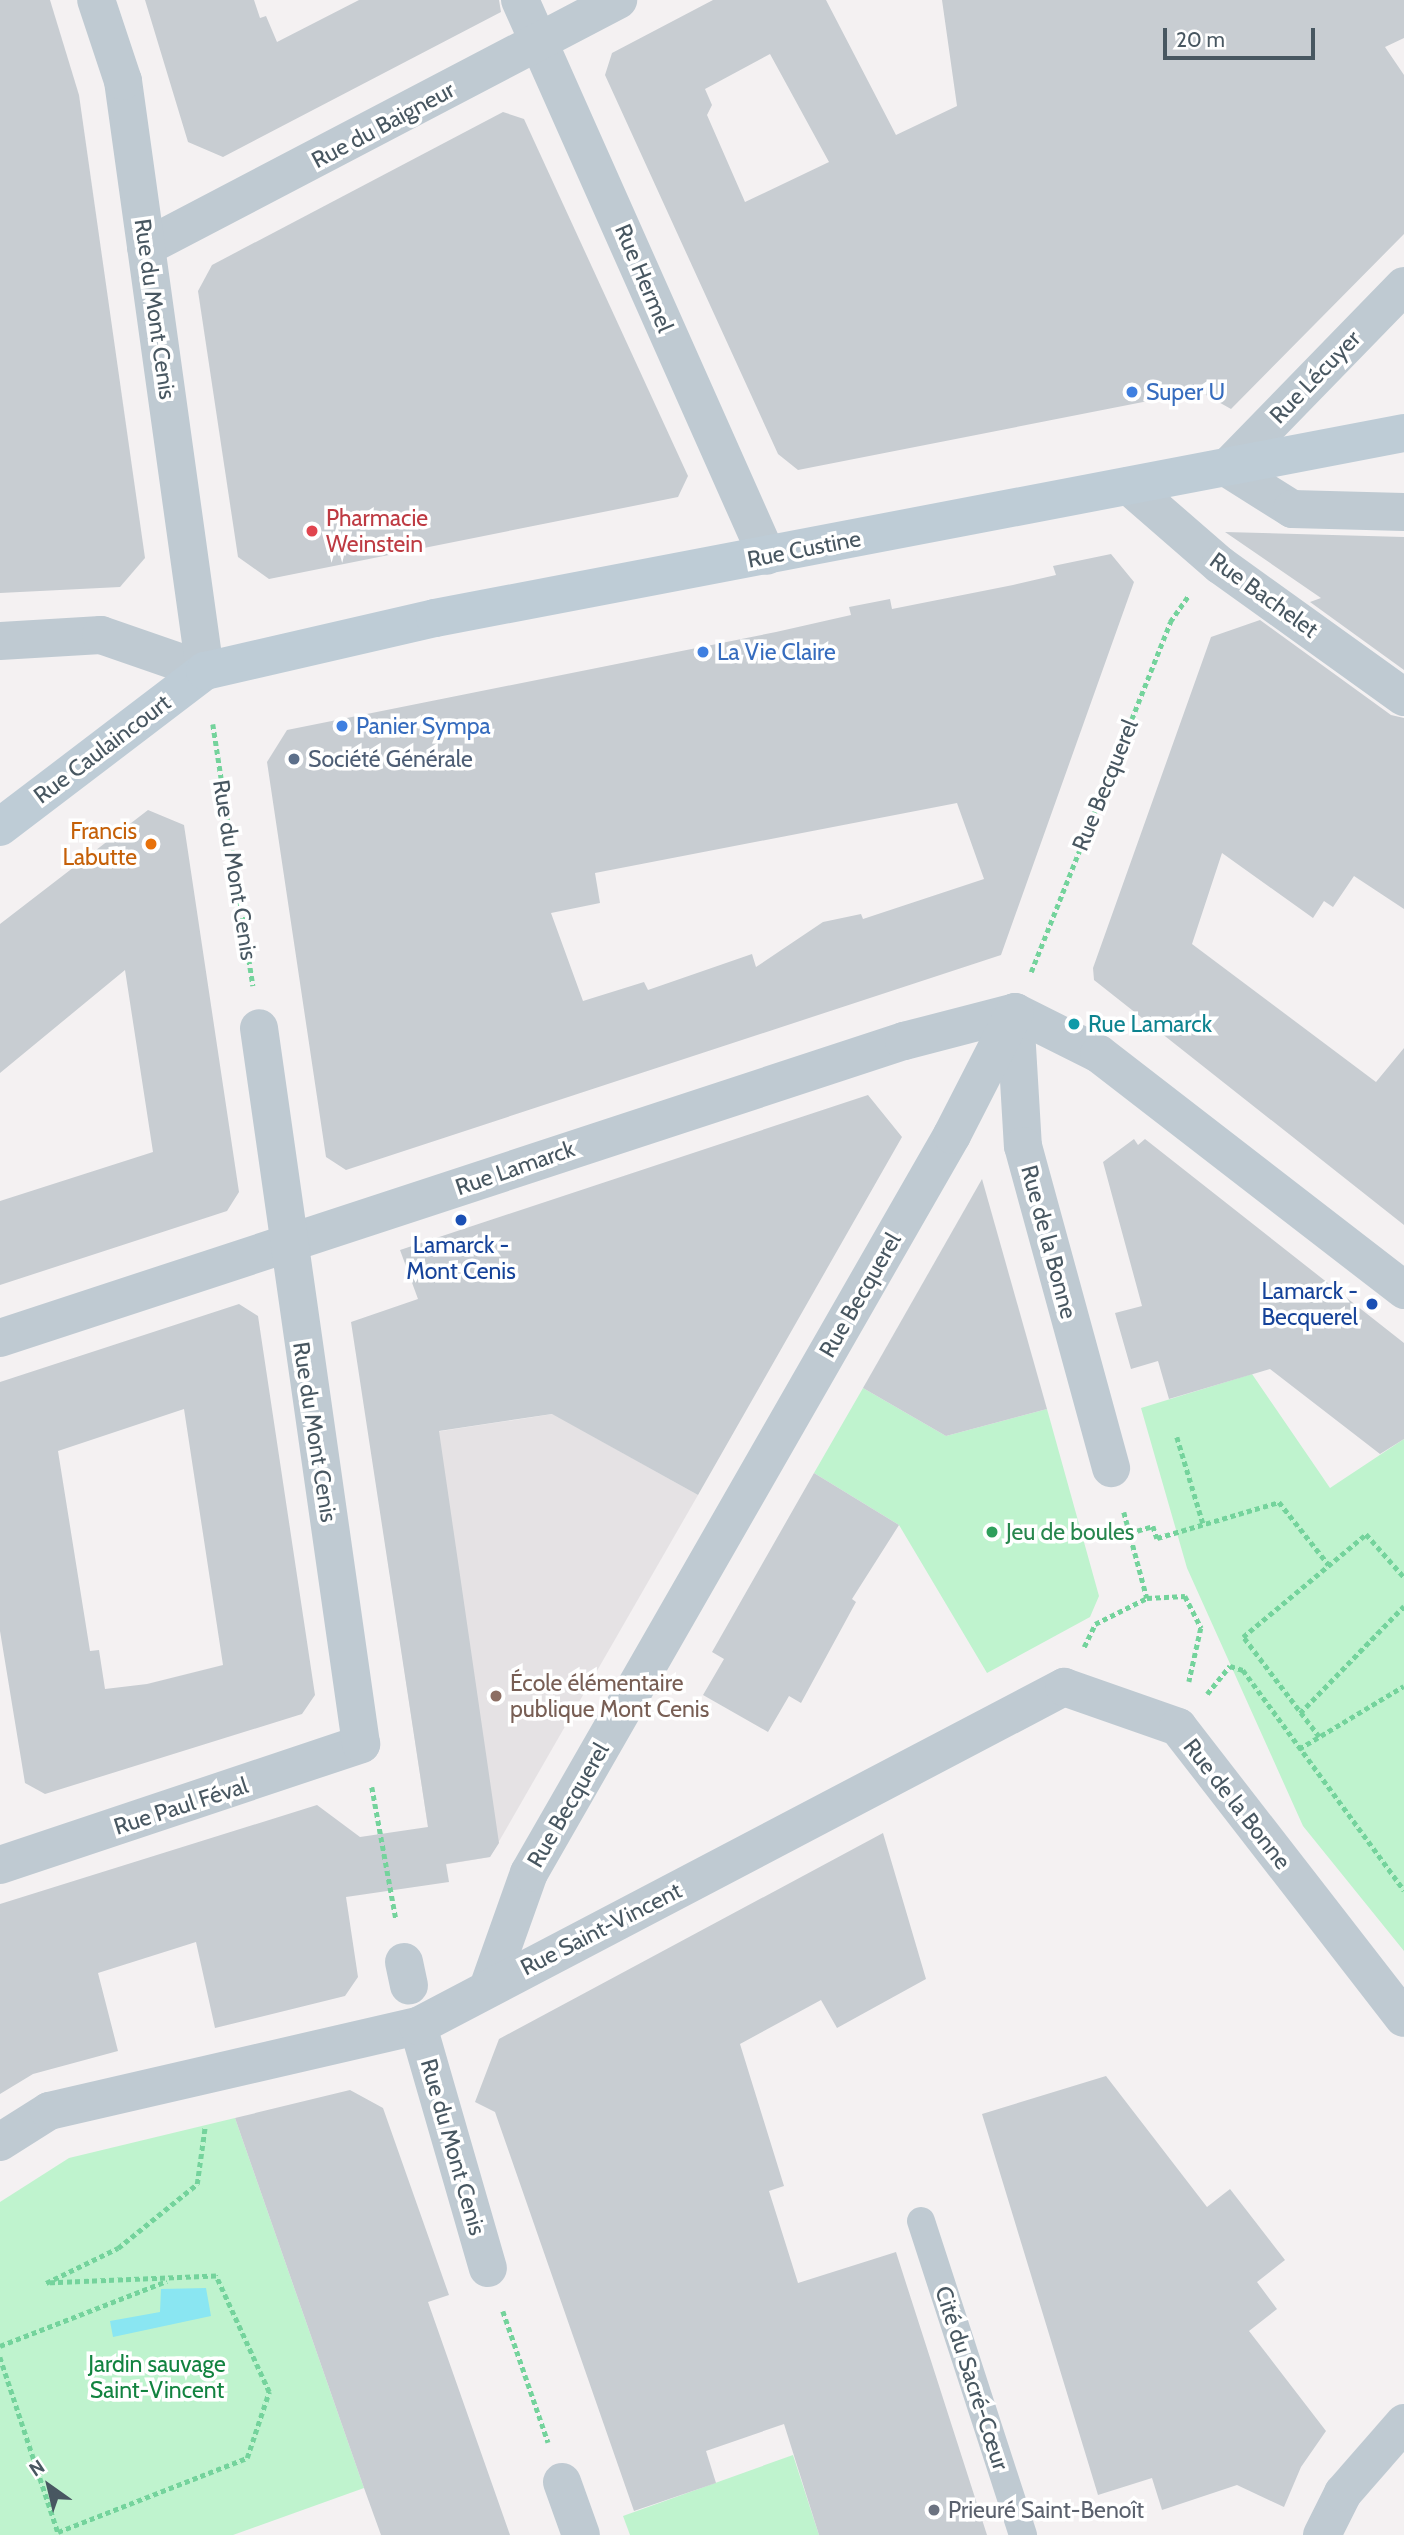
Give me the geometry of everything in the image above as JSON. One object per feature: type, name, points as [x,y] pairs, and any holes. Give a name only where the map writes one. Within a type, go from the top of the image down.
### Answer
[{"type":"street","name":"Rue du Mont Cenis","points":[[96,0],[123,81],[205,671]]},
{"type":"street","name":"Rue Hermel","points":[[520,0],[767,556]]},
{"type":"street","name":"Rue du Baigneur","points":[[146,247],[541,43],[618,0]]},
{"type":"street","name":"Rue Lécuyer","points":[[1227,468],[1404,286]]},
{"type":"street","name":"Rue Custine","points":[[205,671],[435,618],[1404,433]]},
{"type":"street","points":[[1227,468],[1292,509],[1404,512]]},
{"type":"street","name":"Rue Bachelet","points":[[1129,486],[1220,565],[1404,696]]},
{"type":"street","points":[[0,641],[101,635],[205,671]]},
{"type":"street","name":"Rue Caulaincourt","points":[[0,827],[205,671]]},
{"type":"street","points":[[1015,1012],[1099,1054],[1404,1290]]},
{"type":"street","name":"Rue Lamarck","points":[[0,1338],[288,1246],[904,1041],[1015,1012]]},
{"type":"street","name":"Rue de la Bonne","points":[[1015,1012],[1023,1146],[1111,1468]]},
{"type":"street","name":"Rue Becquerel","points":[[488,1988],[529,1873],[951,1135],[1015,1012]]},
{"type":"street","name":"Rue du Mont Cenis","points":[[259,1028],[288,1246],[362,1744]]},
{"type":"street","name":"Rue Saint-Vincent","points":[[0,2142],[49,2111],[418,2026],[1064,1687],[1178,1727]]},
{"type":"street","name":"Rue de la Bonne","points":[[1178,1727],[1404,2018]]},
{"type":"street","name":"Rue Paul Féval","points":[[0,1865],[362,1744]]},
{"type":"street","name":"Rue du Mont Cenis","points":[[418,2026],[488,2268]]},
{"type":"street","points":[[1322,2535],[1343,2493],[1404,2423]]},
{"type":"street","points":[[562,2482],[581,2535]]},
{"type":"lane","name":"Cité du Sacré-Cœur","points":[[921,2221],[1023,2535]]},
{"type":"path","name":"Rue Becquerel","points":[[1015,1012],[1170,622],[1191,592]]},
{"type":"path","name":"Rue du Mont Cenis","points":[[205,671],[259,1028]]},
{"type":"path","points":[[1177,1437],[1203,1524]]},
{"type":"path","points":[[1129,1533],[1153,1526],[1157,1538],[1279,1502],[1329,1565]]},
{"type":"path","points":[[1128,1526],[1147,1598]]},
{"type":"path","points":[[1319,1737],[1242,1637],[1366,1534],[1404,1577]]},
{"type":"path","name":"Rue de la Bonne","points":[[1095,1624],[1147,1598],[1185,1596],[1201,1628],[1178,1727]]},
{"type":"path","points":[[1300,1713],[1404,1606]]},
{"type":"path","points":[[1207,1694],[1230,1666],[1243,1670],[1404,1890]]},
{"type":"path","points":[[1299,1749],[1404,1686]]},
{"type":"path","points":[[378,1814],[406,1973]]},
{"type":"path","points":[[0,2357],[58,2532],[247,2458],[269,2392],[216,2276],[46,2283],[118,2248],[197,2184],[205,2126]]},
{"type":"path","points":[[0,2346],[171,2279]]},
{"type":"path","points":[[503,2310],[546,2438]]},
{"type":"shaded area","name":"École élémentaire publique Mont Cenis","points":[[553,1414],[698,1495],[490,1857],[443,1865],[432,1854],[370,1442]]},
{"type":"green space","points":[[1252,1374],[1330,1488],[1404,1439],[1404,1951],[1303,1826],[1187,1568],[1141,1408]]},
{"type":"green space","name":"Jeu de boules","points":[[863,1388],[946,1436],[1047,1409],[1099,1596],[1090,1617],[987,1673],[899,1525],[814,1473]]},
{"type":"green space","name":"Jardin sauvage Saint-Vincent","points":[[235,2118],[364,2488],[233,2535],[0,2535],[0,2202],[69,2158]]},
{"type":"green space","points":[[793,2455],[819,2535],[630,2535],[623,2516]]},
{"type":"water","points":[[206,2288],[211,2316],[113,2337],[110,2321],[160,2312],[161,2289]]},
{"type":"building","points":[[0,0],[50,0],[79,95],[145,558],[120,587],[0,593]]},
{"type":"building","points":[[145,0],[254,0],[260,18],[266,16],[277,42],[359,0],[499,0],[501,12],[223,157],[188,142]]},
{"type":"building","points":[[713,0],[826,0],[896,135],[957,106],[942,0],[1404,0],[1404,38],[1385,47],[1404,75],[1404,234],[1231,409],[1199,391],[798,470],[778,454],[605,75],[612,53]],"holes":[[[770,54],[829,162],[745,202],[707,115],[712,105],[705,89]]]},
{"type":"building","points":[[503,112],[524,119],[688,476],[678,497],[269,579],[238,557],[198,291],[212,265]]},
{"type":"building","points":[[1225,532],[1404,537],[1404,670],[1310,602],[1321,598]]},
{"type":"building","points":[[1111,554],[1134,582],[1001,955],[346,1170],[326,1157],[267,762],[287,730],[776,632],[851,615],[849,607],[890,599],[892,609],[1013,585],[1056,575],[1053,566]],"holes":[[[957,803],[984,879],[863,919],[861,914],[823,922],[756,967],[752,954],[648,990],[644,982],[583,1001],[551,913],[600,903],[595,873]]]},
{"type":"building","points":[[1260,620],[1391,715],[1404,718],[1404,909],[1354,876],[1333,907],[1324,901],[1313,918],[1222,853],[1192,944],[1376,1082],[1404,1048],[1404,1225],[1094,980],[1093,968],[1211,637]]},
{"type":"building","points":[[148,810],[184,825],[239,1192],[227,1211],[0,1285],[0,1201],[153,1152],[125,970],[0,1073],[0,924]]},
{"type":"building","points":[[868,1095],[902,1137],[698,1495],[552,1414],[439,1431],[499,1843],[490,1857],[446,1864],[449,1882],[346,1897],[358,1977],[345,1996],[215,2028],[196,1942],[98,1973],[118,2051],[33,2074],[0,2094],[0,1904],[317,1805],[360,1837],[428,1827],[351,1322],[418,1299],[400,1250]]},
{"type":"building","points":[[1134,1139],[1138,1145],[1145,1139],[1404,1343],[1404,1439],[1380,1454],[1270,1369],[1169,1399],[1158,1361],[1131,1369],[1115,1313],[1142,1306],[1103,1162]]},
{"type":"building","points":[[982,1179],[1047,1409],[946,1436],[863,1388]]},
{"type":"building","points":[[239,1304],[258,1316],[315,1695],[302,1714],[45,1794],[25,1783],[0,1631],[0,1382]],"holes":[[[184,1409],[223,1665],[147,1684],[105,1689],[99,1650],[90,1651],[58,1451]]]},
{"type":"building","points":[[814,1473],[899,1525],[852,1599],[856,1602],[801,1703],[789,1696],[768,1732],[703,1695],[724,1659],[712,1652]]},
{"type":"building","points":[[883,1833],[926,1979],[837,2028],[821,2000],[740,2044],[784,2186],[769,2191],[798,2283],[896,2252],[987,2535],[819,2535],[784,2424],[706,2451],[716,2483],[634,2511],[495,2112],[475,2102],[499,2039]]},
{"type":"building","points":[[1106,2076],[1207,2207],[1230,2189],[1285,2260],[1257,2282],[1277,2309],[1249,2331],[1326,2431],[1301,2467],[1284,2507],[1237,2485],[1162,2510],[1152,2478],[1098,2495],[982,2114]]},
{"type":"building","points":[[350,2090],[383,2108],[449,2295],[428,2302],[510,2535],[381,2535],[364,2488],[235,2118]]},
{"type":"place","name":"Super U","points":[[1132,392]]},
{"type":"place","name":"Pharmacie Weinstein","points":[[312,531]]},
{"type":"place","name":"La Vie Claire","points":[[703,652]]},
{"type":"place","name":"Panier Sympa","points":[[342,726]]},
{"type":"place","name":"Société Générale","points":[[294,759]]},
{"type":"place","name":"Francis Labutte","points":[[151,844]]},
{"type":"place","name":"Rue Lamarck","points":[[1074,1024]]},
{"type":"place","name":"Lamarck - Mont Cenis","points":[[461,1220]]},
{"type":"place","name":"Lamarck - Becquerel","points":[[1372,1304]]},
{"type":"place","name":"Jeu de boules","points":[[992,1532]]},
{"type":"place","name":"École élémentaire publique Mont Cenis","points":[[496,1696]]},
{"type":"place","name":"Prieuré Saint-Benoît","points":[[934,2510]]}]
